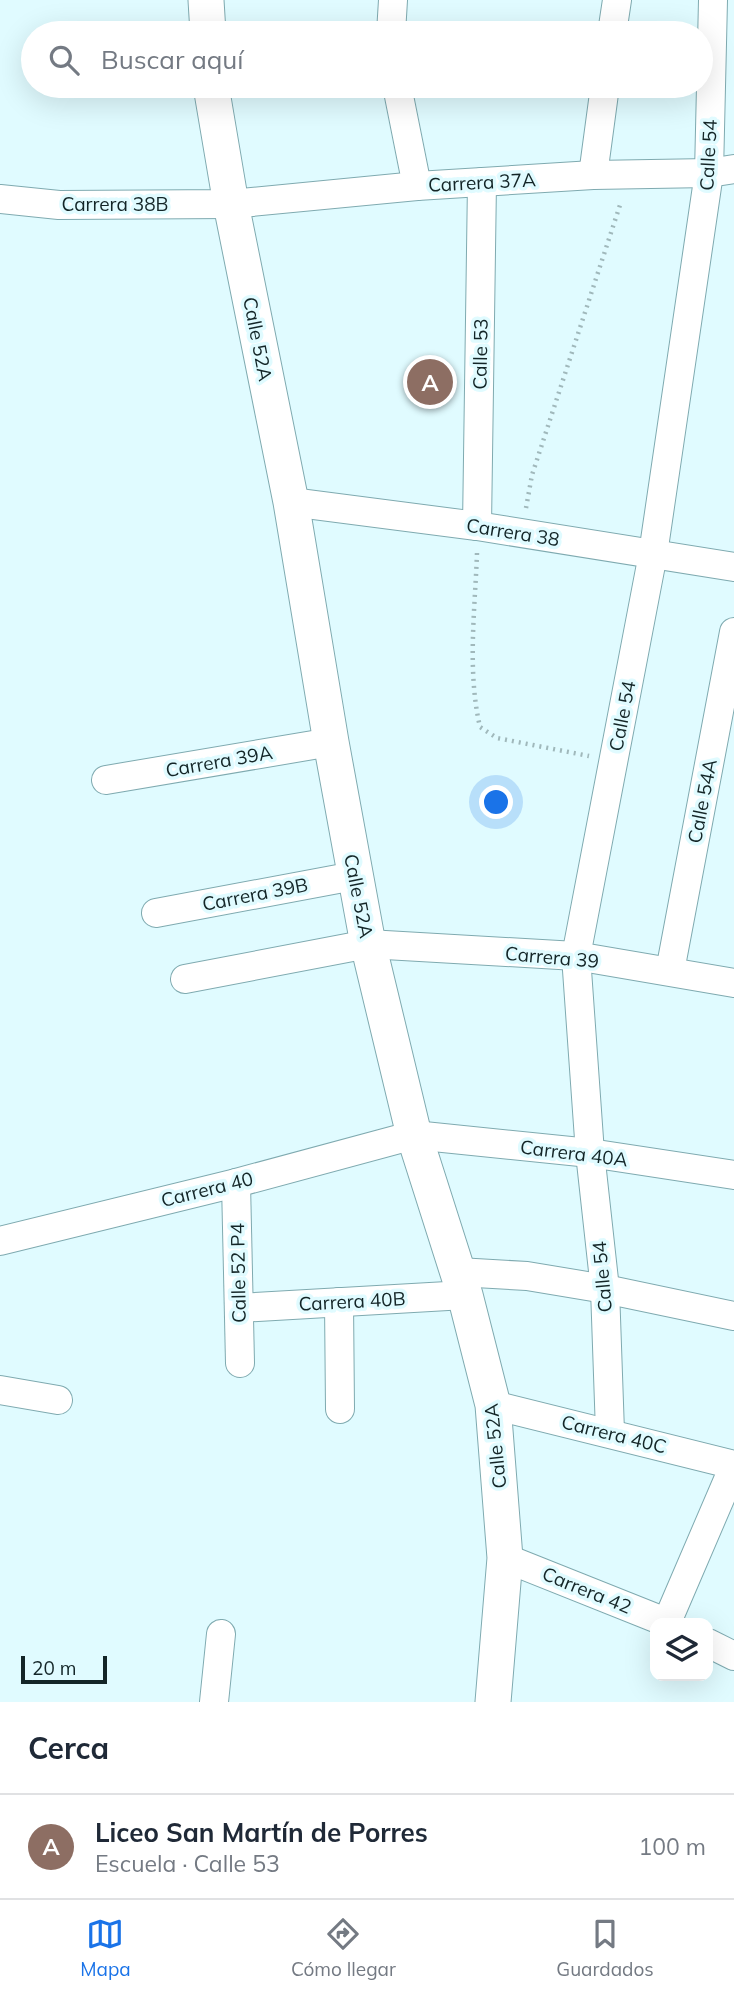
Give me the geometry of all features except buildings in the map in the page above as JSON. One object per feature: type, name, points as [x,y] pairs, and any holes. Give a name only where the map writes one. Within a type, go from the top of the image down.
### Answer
[{"type":"street","points":[[206,0],[207,21]]},
{"type":"street","points":[[392,21],[393,0]]},
{"type":"street","points":[[614,21],[617,0]]},
{"type":"street","name":"Calle 54","points":[[610,1432],[605,1289],[590,1153],[576,957],[653,554],[722,171],[713,0]]},
{"type":"street","name":"Calle 52A","points":[[213,98],[231,204],[291,502],[354,876],[368,944],[414,1135],[462,1283],[493,1405],[505,1558],[493,1702]]},
{"type":"street","points":[[399,98],[417,186]]},
{"type":"street","points":[[593,175],[603,98]]},
{"type":"street","name":"Carrera 37A","points":[[231,204],[417,186],[593,175],[722,171]]},
{"type":"street","name":"Calle 53","points":[[477,526],[482,182]]},
{"type":"street","name":"Carrera 38B","points":[[0,199],[59,205],[231,204]]},
{"type":"street","name":"Carrera 38","points":[[291,502],[477,526],[734,567]]},
{"type":"street","name":"Calle 54A","points":[[670,971],[734,632]]},
{"type":"street","name":"Carrera 39A","points":[[106,780],[331,742]]},
{"type":"street","name":"Carrera 39B","points":[[156,913],[354,876]]},
{"type":"street","points":[[185,979],[368,944]]},
{"type":"street","name":"Carrera 39","points":[[368,944],[576,957],[734,983]]},
{"type":"street","name":"Carrera 40A","points":[[414,1135],[590,1153],[734,1175]]},
{"type":"street","name":"Carrera 40","points":[[0,1241],[236,1183],[414,1135]]},
{"type":"street","name":"Calle 52 P4","points":[[236,1183],[240,1363]]},
{"type":"street","name":"Carrera 40B","points":[[239,1308],[339,1302],[527,1276],[605,1289]]},
{"type":"street","points":[[605,1289],[734,1316]]},
{"type":"street","points":[[339,1302],[340,1409]]},
{"type":"street","points":[[0,1390],[58,1400]]},
{"type":"street","name":"Carrera 40C","points":[[493,1405],[734,1465]]},
{"type":"street","points":[[669,1618],[734,1465]]},
{"type":"street","name":"Carrera 42","points":[[505,1558],[655,1618]]},
{"type":"street","points":[[214,1702],[221,1634]]},
{"type":"street","points":[[713,1646],[734,1656]]},
{"type":"path","points":[[522,533],[532,475],[629,174]]},
{"type":"path","points":[[477,526],[473,675],[480,727],[496,738],[614,760]]},
{"type":"place","name":"Liceo San Martín de Porres","points":[[430,382]]}]
